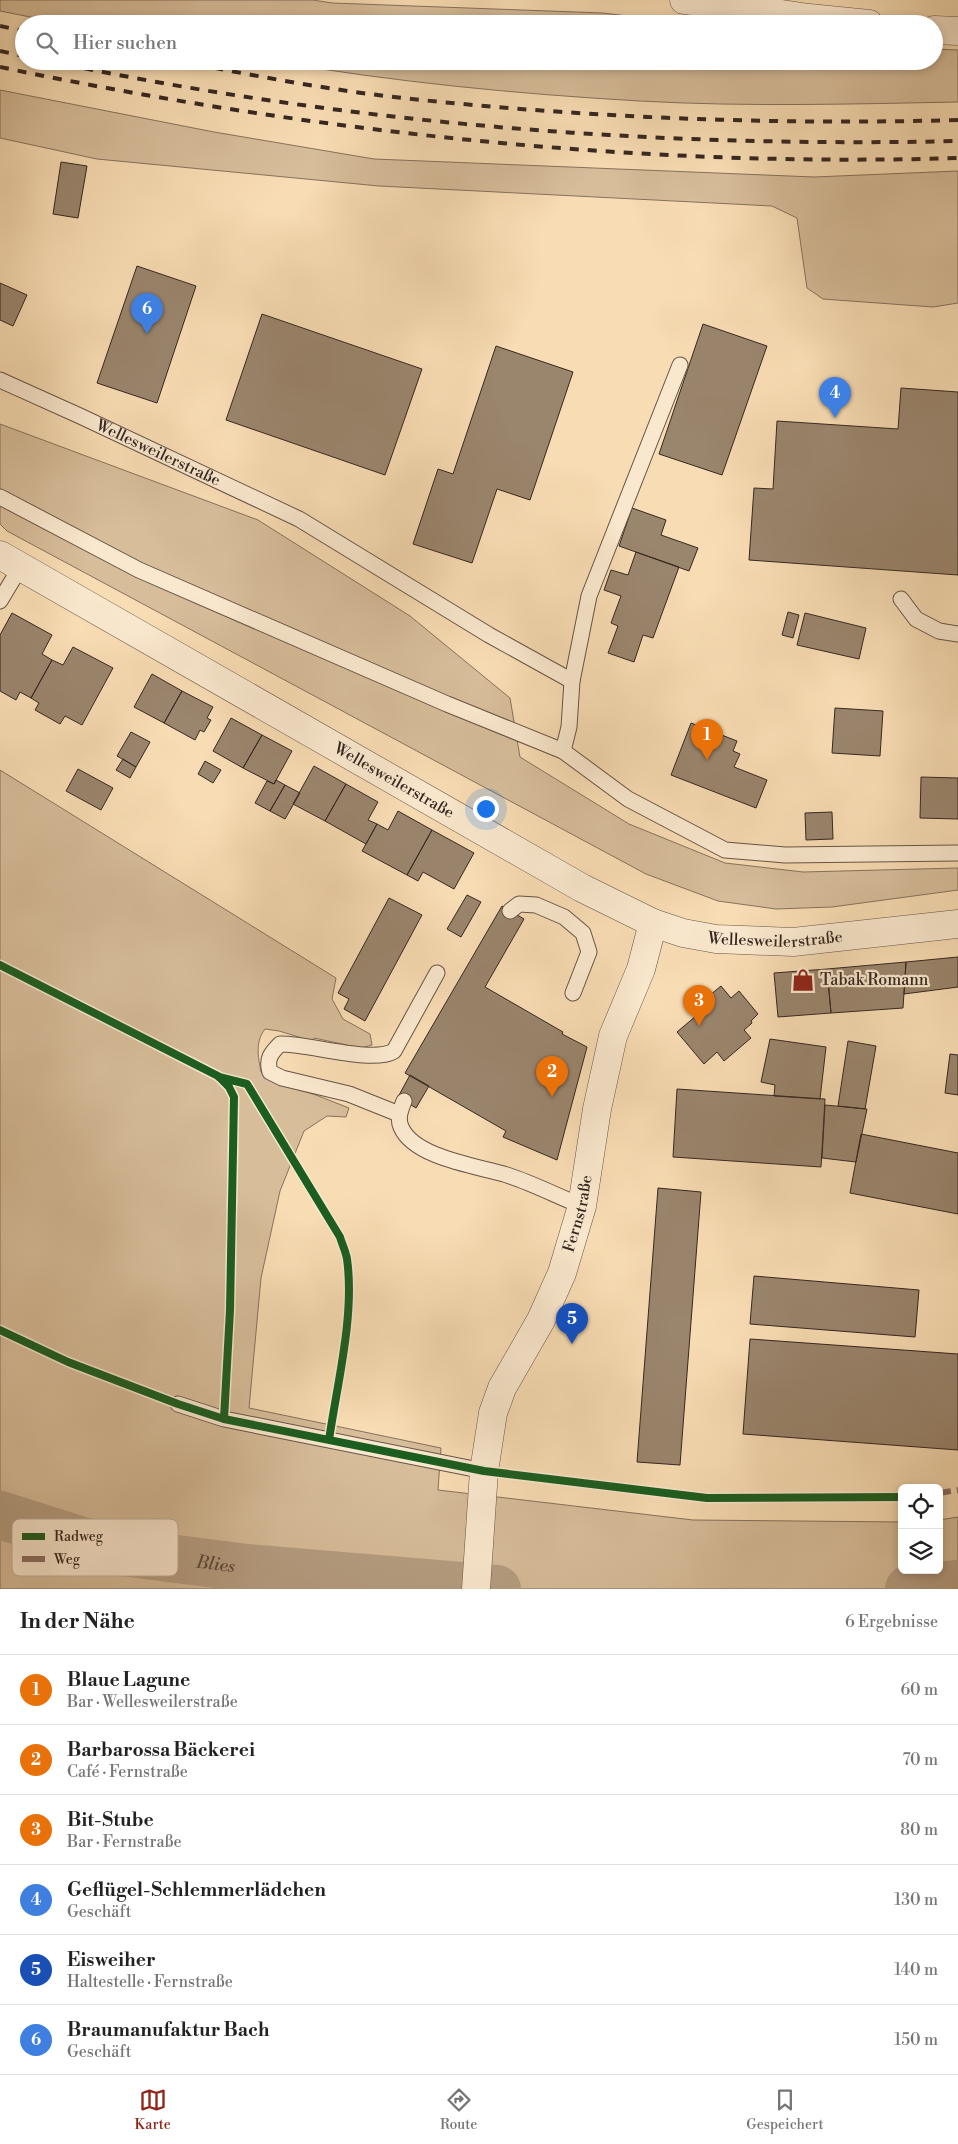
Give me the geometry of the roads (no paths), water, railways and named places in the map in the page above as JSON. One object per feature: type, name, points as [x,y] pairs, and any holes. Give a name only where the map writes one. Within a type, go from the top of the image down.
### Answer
[{"type":"street","points":[[684,0],[789,15]]},
{"type":"street","points":[[943,30],[958,31]]},
{"type":"street","name":"Wellesweilerstraße","points":[[10,560],[582,888],[652,923],[683,933],[716,939],[784,942],[958,924]]},
{"type":"street","name":"Fernstraße","points":[[476,1589],[484,1483],[493,1413],[502,1388],[541,1320],[562,1273],[582,1206],[604,1072],[613,1036],[641,969],[652,923]]},
{"type":"lane","points":[[563,751],[570,727],[572,681],[589,596],[680,365]]},
{"type":"lane","name":"Wellesweilerstraße","points":[[0,380],[299,519],[489,635],[572,681]]},
{"type":"lane","points":[[0,497],[139,570],[447,704],[563,751],[628,799],[725,850],[785,854],[958,853]]},
{"type":"lane","points":[[0,601],[10,560]]},
{"type":"lane","points":[[901,599],[916,619],[939,631],[958,634]]},
{"type":"lane","points":[[510,911],[519,904],[536,905],[564,917],[583,933],[589,952],[573,993]]},
{"type":"lane","points":[[437,973],[394,1052],[388,1055],[355,1055],[292,1044],[280,1044],[270,1053],[267,1063],[270,1072],[282,1078],[402,1107],[401,1127],[412,1141],[442,1158],[507,1175],[582,1206]]},
{"type":"lane","points":[[178,1404],[224,1419],[484,1483]]},
{"type":"waterway","name":"Blies","points":[[0,1515],[13,1519]]},
{"type":"waterway","name":"Blies","points":[[178,1559],[247,1568],[497,1589]]},
{"type":"waterway","name":"Blies","points":[[909,1589],[958,1584]]},
{"type":"railway","points":[[0,26],[15,29]]},
{"type":"railway","points":[[0,51],[15,54]]},
{"type":"railway","points":[[0,67],[15,70]]},
{"type":"railway","points":[[15,70],[236,110],[476,141],[597,151],[718,157],[838,160],[958,158]]},
{"type":"railway","points":[[95,70],[161,83],[274,101],[387,116],[501,127],[615,135],[730,140],[958,141]]},
{"type":"railway","points":[[225,70],[354,92],[480,106],[548,111],[753,121],[958,120]]},
{"type":"place","name":"Braumanufaktur Bach","points":[[147,334]]},
{"type":"place","name":"Geflügel-Schlemmerlädchen","points":[[835,418]]},
{"type":"place","name":"Blaue Lagune","points":[[707,760]]},
{"type":"place","name":"Tabak Romann","points":[[803,980]]},
{"type":"place","name":"Bit-Stube","points":[[699,1026]]},
{"type":"place","name":"Barbarossa Bäckerei","points":[[552,1097]]},
{"type":"place","name":"Eisweiher","points":[[572,1344]]}]
